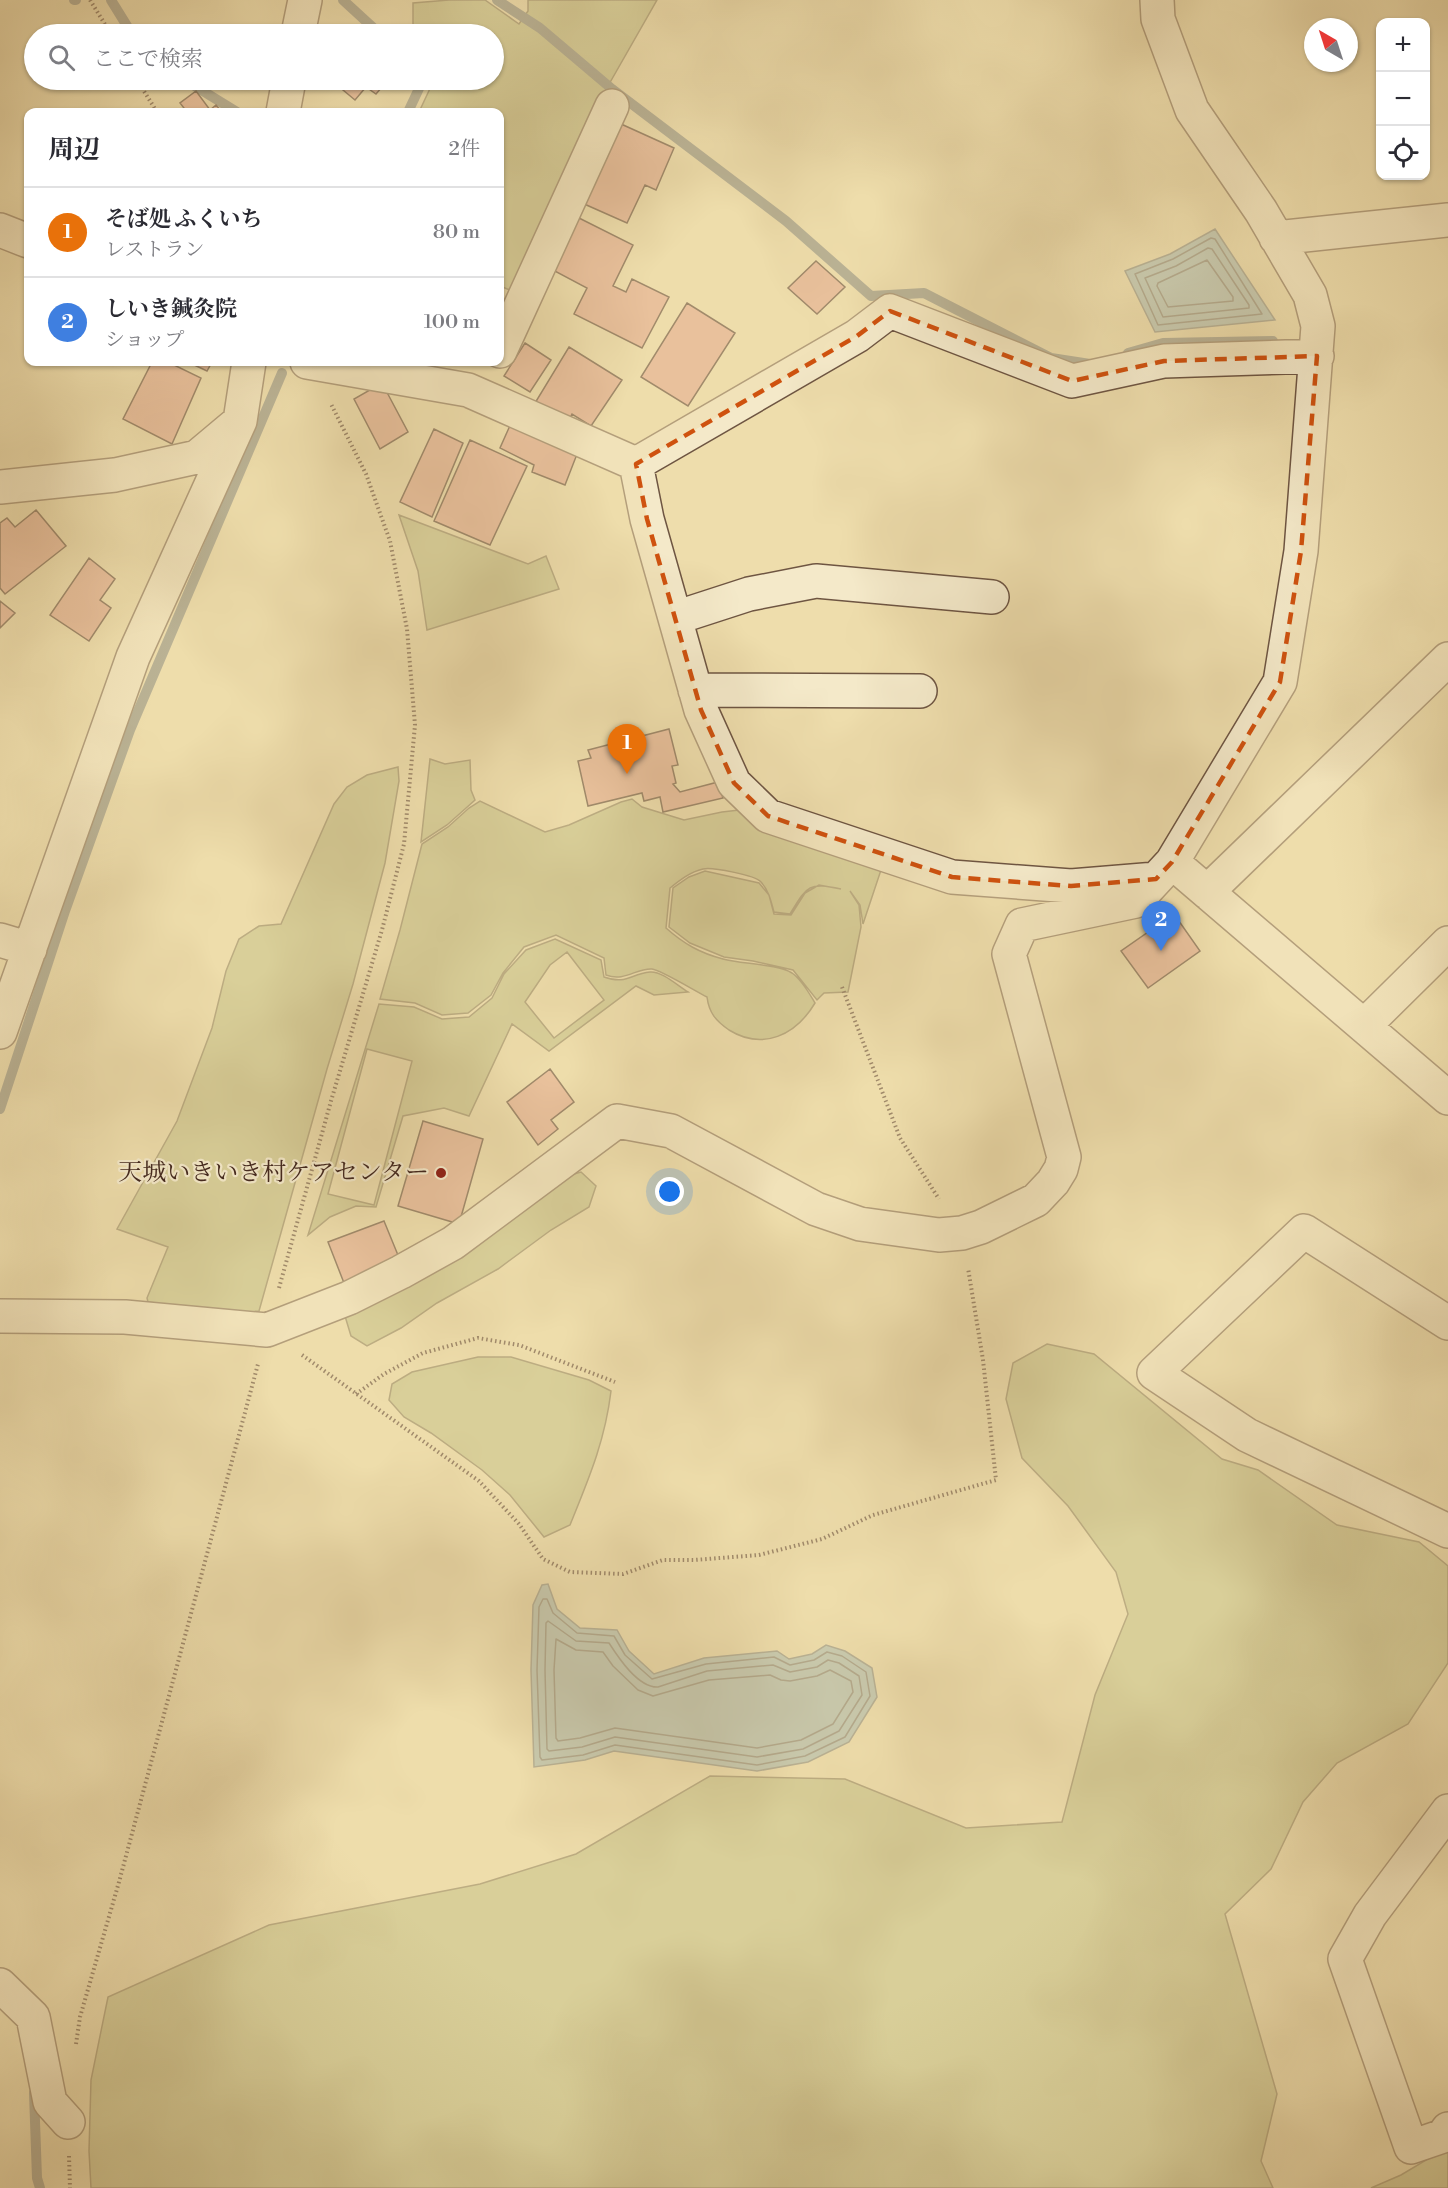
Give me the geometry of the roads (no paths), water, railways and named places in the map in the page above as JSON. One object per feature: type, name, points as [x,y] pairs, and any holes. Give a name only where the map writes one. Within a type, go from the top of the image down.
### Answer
[{"type":"street","points":[[300,24],[305,0]]},
{"type":"street","points":[[0,1316],[125,1317],[267,1330],[349,1298],[453,1243],[617,1121],[671,1131],[816,1209],[860,1224],[939,1235],[962,1233],[981,1227],[1035,1200],[1053,1182],[1064,1157],[1009,954],[1022,925],[1136,902],[1164,870],[1280,682],[1301,551],[1317,356],[1318,326],[1310,295],[1261,211],[1192,110],[1158,19],[1157,0]]},
{"type":"street","points":[[284,108],[287,90]]},
{"type":"street","points":[[504,342],[612,106]]},
{"type":"street","points":[[1276,238],[1448,220]]},
{"type":"street","points":[[0,230],[24,240]]},
{"type":"street","points":[[636,464],[857,336],[890,311],[1072,381],[1164,360],[1317,356]]},
{"type":"street","points":[[0,1032],[15,945],[133,657],[240,421],[248,366]]},
{"type":"street","points":[[331,366],[468,390],[636,464]]},
{"type":"street","points":[[479,395],[493,366]]},
{"type":"street","points":[[0,487],[116,475],[196,457],[240,421]]},
{"type":"street","points":[[636,464],[646,519],[701,710],[734,783],[768,816],[952,876],[1071,886],[1164,870],[1207,892],[1448,1098]]},
{"type":"street","points":[[675,618],[749,594],[816,581],[992,597]]},
{"type":"street","points":[[1207,892],[1448,659]]},
{"type":"street","points":[[695,690],[920,691]]},
{"type":"street","points":[[1364,1026],[1448,943]]},
{"type":"street","points":[[1448,1323],[1304,1231],[1154,1373],[1247,1435],[1448,1531]]},
{"type":"street","points":[[1448,1811],[1370,1915],[1345,1959],[1411,2147],[1443,2136],[1448,2129]]},
{"type":"street","points":[[0,1985],[33,2017],[50,2102],[68,2122]]},
{"type":"water","points":[[1215,229],[1275,320],[1155,332],[1125,271],[1170,254]]},
{"type":"water","points":[[548,1584],[557,1609],[580,1628],[617,1630],[629,1651],[654,1674],[704,1658],[777,1651],[789,1659],[812,1654],[826,1645],[845,1651],[872,1668],[877,1697],[849,1742],[808,1762],[757,1771],[614,1751],[585,1760],[534,1767],[531,1670],[533,1605],[542,1585]]},
{"type":"waterway","points":[[111,0],[126,24]]},
{"type":"waterway","points":[[343,0],[369,24]]},
{"type":"waterway","points":[[497,0],[540,28],[612,89],[786,221],[871,296],[924,293],[1051,358],[1090,364]]},
{"type":"waterway","points":[[201,90],[230,108]]},
{"type":"waterway","points":[[410,108],[418,90]]},
{"type":"waterway","points":[[1128,353],[1163,343],[1273,341]]},
{"type":"waterway","points":[[0,1109],[65,911],[130,730],[282,373]]},
{"type":"waterway","points":[[34,2093],[37,2178],[40,2188]]},
{"type":"place","name":"そば処 ふくいち","points":[[627,774]]},
{"type":"place","name":"しいき鍼灸院","points":[[1161,951]]},
{"type":"place","name":"天城いきいき村ケアセンター","points":[[441,1173]]}]
